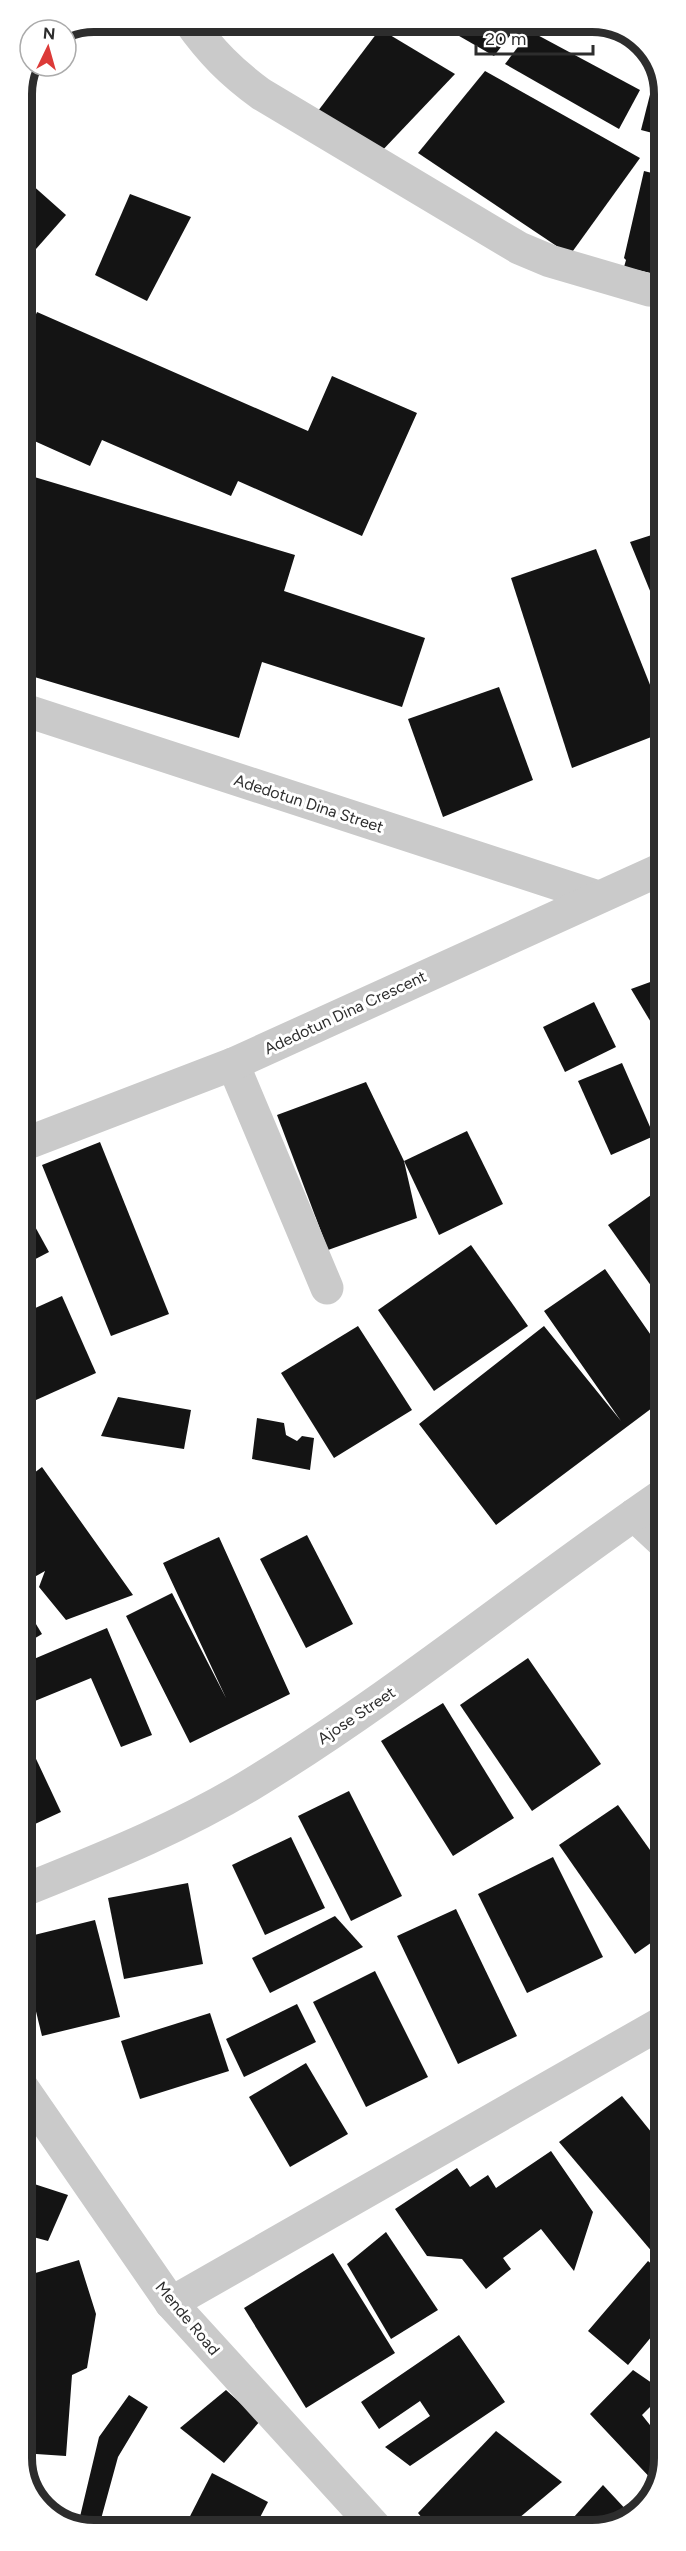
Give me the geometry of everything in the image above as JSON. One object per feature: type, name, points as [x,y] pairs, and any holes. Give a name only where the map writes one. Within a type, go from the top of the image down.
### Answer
[{"type":"street","points":[[197,32],[231,72],[273,102],[519,248],[550,261],[654,290]]},
{"type":"street","name":"Adedotun Dina Street","points":[[32,713],[598,897]]},
{"type":"street","name":"Adedotun Dina Crescent","points":[[32,1140],[233,1064],[654,872]]},
{"type":"street","points":[[233,1064],[327,1288]]},
{"type":"street","name":"Ajose Street","points":[[32,1887],[145,1842],[259,1780],[367,1709],[654,1501]]},
{"type":"street","points":[[634,1515],[654,1534]]},
{"type":"street","points":[[171,2303],[654,2027]]},
{"type":"street","name":"Mende Road","points":[[32,2101],[171,2303],[368,2520]]},
{"type":"building","points":[[378,32],[385,32],[455,74],[378,155],[318,111]]},
{"type":"building","points":[[452,32],[513,32],[494,56]]},
{"type":"building","points":[[529,32],[532,32],[640,90],[619,129],[505,64]]},
{"type":"building","points":[[485,71],[640,158],[570,255],[418,153]]},
{"type":"building","points":[[653,83],[654,133],[641,130]]},
{"type":"building","points":[[644,171],[654,174],[654,274],[624,267],[626,260],[624,258]]},
{"type":"building","points":[[32,185],[66,215],[32,254]]},
{"type":"building","points":[[130,194],[191,217],[147,301],[95,275]]},
{"type":"building","points":[[37,312],[308,431],[332,376],[417,413],[362,536],[238,481],[231,496],[102,440],[90,466],[32,440],[32,323]]},
{"type":"building","points":[[32,476],[295,555],[284,591],[425,638],[402,707],[262,662],[239,738],[32,676]]},
{"type":"building","points":[[654,534],[654,601],[630,542]]},
{"type":"building","points":[[596,549],[654,695],[654,736],[572,768],[511,578]]},
{"type":"building","points":[[499,687],[533,780],[443,817],[408,719]]},
{"type":"building","points":[[654,981],[654,1027],[631,989]]},
{"type":"building","points":[[594,1002],[616,1047],[565,1072],[543,1027]]},
{"type":"building","points":[[622,1063],[654,1136],[611,1155],[578,1081]]},
{"type":"building","points":[[366,1082],[404,1161],[417,1218],[328,1250],[277,1115]]},
{"type":"building","points":[[467,1131],[503,1204],[439,1235],[404,1161]]},
{"type":"building","points":[[100,1142],[169,1314],[111,1336],[42,1165]]},
{"type":"building","points":[[654,1193],[654,1290],[608,1225]]},
{"type":"building","points":[[32,1221],[49,1252],[32,1261]]},
{"type":"building","points":[[471,1245],[528,1326],[434,1391],[378,1310]]},
{"type":"building","points":[[605,1269],[654,1340],[654,1406],[496,1525],[419,1424],[544,1326],[621,1421],[544,1311]]},
{"type":"building","points":[[62,1296],[96,1373],[36,1400],[32,1391],[32,1310]]},
{"type":"building","points":[[358,1326],[412,1410],[334,1458],[281,1373]]},
{"type":"building","points":[[118,1397],[191,1410],[184,1449],[101,1436]]},
{"type":"building","points":[[257,1418],[284,1423],[286,1435],[297,1441],[302,1436],[314,1438],[310,1470],[252,1459]]},
{"type":"building","points":[[42,1467],[133,1595],[66,1620],[39,1587],[45,1571],[32,1578],[32,1474]]},
{"type":"building","points":[[307,1535],[353,1624],[306,1648],[260,1559]]},
{"type":"building","points":[[219,1537],[290,1694],[190,1743],[126,1616],[172,1593],[226,1698],[163,1563]]},
{"type":"building","points":[[32,1618],[42,1634],[32,1640]]},
{"type":"building","points":[[107,1628],[152,1735],[121,1747],[91,1678],[32,1702],[32,1660]]},
{"type":"building","points":[[528,1658],[601,1764],[532,1811],[460,1705]]},
{"type":"building","points":[[443,1703],[514,1818],[453,1856],[381,1741]]},
{"type":"building","points":[[32,1750],[61,1812],[32,1825]]},
{"type":"building","points":[[349,1791],[402,1896],[351,1921],[298,1816]]},
{"type":"building","points":[[618,1805],[654,1856],[654,1941],[635,1954],[559,1845]]},
{"type":"building","points":[[291,1837],[325,1908],[265,1935],[232,1865]]},
{"type":"building","points":[[553,1857],[603,1957],[527,1993],[478,1894]]},
{"type":"building","points":[[188,1883],[203,1964],[124,1979],[108,1898]]},
{"type":"building","points":[[456,1909],[517,2036],[458,2064],[397,1936]]},
{"type":"building","points":[[335,1916],[363,1947],[270,1993],[252,1958]]},
{"type":"building","points":[[95,1920],[120,2017],[42,2036],[32,1995],[32,1936]]},
{"type":"building","points":[[375,1971],[428,2077],[366,2107],[313,2002]]},
{"type":"building","points":[[297,2004],[316,2042],[244,2077],[226,2039]]},
{"type":"building","points":[[210,2013],[229,2071],[140,2099],[121,2041]]},
{"type":"building","points":[[306,2063],[348,2134],[290,2167],[249,2097]]},
{"type":"building","points":[[622,2096],[654,2135],[654,2254],[559,2142]]},
{"type":"building","points":[[551,2151],[593,2212],[574,2271],[541,2229],[503,2258],[511,2269],[486,2289],[462,2259],[427,2256],[395,2209],[457,2168],[470,2187],[488,2175],[496,2188]]},
{"type":"building","points":[[32,2183],[68,2195],[48,2241],[32,2237]]},
{"type":"building","points":[[386,2232],[438,2310],[391,2339],[347,2264]]},
{"type":"building","points":[[333,2253],[395,2353],[306,2408],[244,2308]]},
{"type":"building","points":[[79,2260],[96,2314],[87,2368],[72,2375],[66,2456],[36,2454],[34,2474],[32,2457],[32,2274]]},
{"type":"building","points":[[648,2261],[654,2266],[654,2338],[652,2336],[628,2365],[588,2331]]},
{"type":"building","points":[[459,2335],[505,2402],[410,2466],[385,2447],[430,2416],[420,2401],[379,2429],[361,2402]]},
{"type":"building","points":[[633,2370],[654,2384],[654,2403],[642,2415],[654,2430],[654,2465],[650,2478],[590,2414]]},
{"type":"building","points":[[226,2390],[260,2421],[224,2463],[180,2428]]},
{"type":"building","points":[[129,2395],[148,2407],[118,2457],[101,2519],[80,2517],[99,2437]]},
{"type":"building","points":[[496,2431],[562,2482],[517,2520],[423,2520],[418,2513]]},
{"type":"building","points":[[212,2473],[268,2502],[259,2519],[188,2519]]},
{"type":"building","points":[[603,2485],[626,2510],[604,2518],[571,2520]]}]
